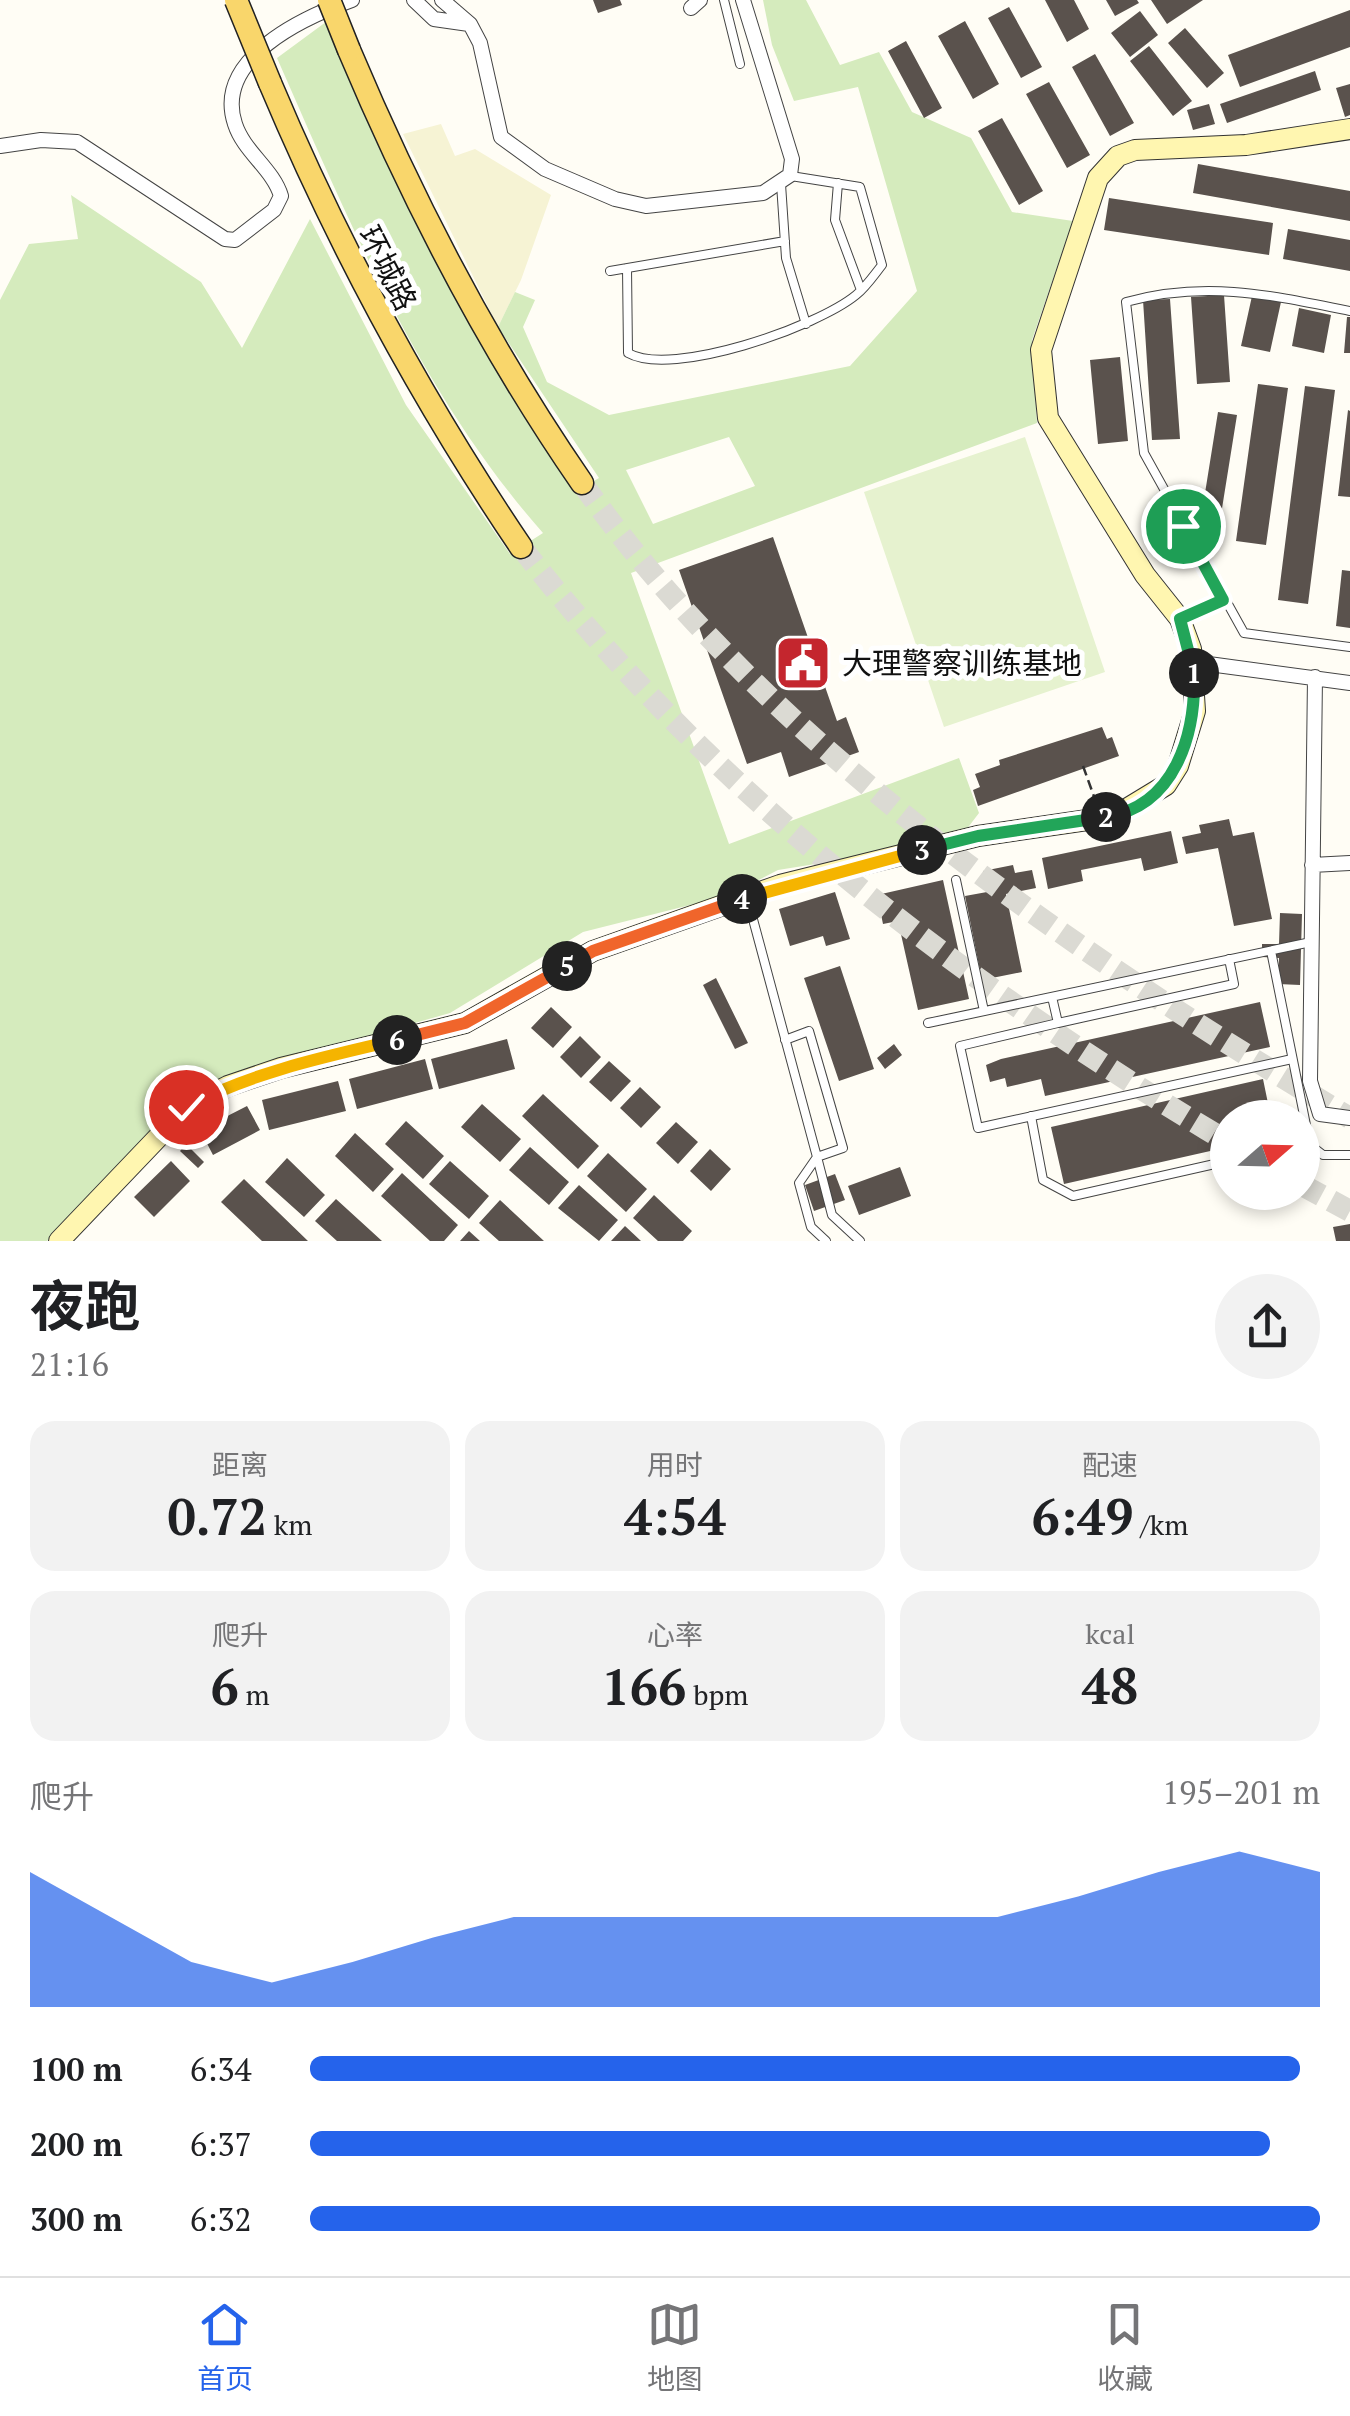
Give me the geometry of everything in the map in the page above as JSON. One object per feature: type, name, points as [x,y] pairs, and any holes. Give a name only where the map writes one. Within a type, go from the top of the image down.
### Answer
[{"type":"main road","name":"环城路","points":[[236,0],[315,187],[387,332],[521,546]]},
{"type":"main road","name":"环城路","points":[[328,0],[440,250],[515,381],[582,484]]},
{"type":"street","points":[[0,146],[41,140],[77,142],[225,240],[235,240],[274,210],[281,196],[235,126],[232,109],[238,82],[248,64],[274,40],[308,16],[352,0]]},
{"type":"street","points":[[414,0],[434,20],[470,24]]},
{"type":"street","points":[[442,0],[470,24],[487,65],[498,131],[512,147],[545,170],[646,206],[739,197],[786,180],[792,159],[743,0]]},
{"type":"street","points":[[58,1241],[186,1107],[228,1086],[281,1068],[465,1023],[593,951],[747,897],[978,836],[1115,816],[1166,785],[1178,766],[1196,711],[1194,662],[1180,619],[1145,575],[1048,418],[1041,350],[1098,178],[1118,156],[1135,150],[1246,145],[1350,128]]},
{"type":"street","points":[[1180,619],[1223,600]]},
{"type":"street","points":[[1194,662],[1350,683]]},
{"type":"street","points":[[1315,677],[1312,1100],[1326,1118],[1350,1118]]},
{"type":"street","points":[[1312,865],[1350,863]]},
{"type":"lane","points":[[724,0],[740,64]]},
{"type":"lane","points":[[627,268],[628,353],[644,362],[734,350],[806,324],[861,290],[882,265],[860,186],[786,180],[785,241],[806,324]]},
{"type":"lane","points":[[838,183],[835,220],[861,290]]},
{"type":"lane","points":[[610,270],[785,241]]},
{"type":"lane","points":[[1350,310],[1250,291],[1169,290],[1126,302],[1144,453],[1244,633],[1350,647]]},
{"type":"lane","points":[[956,880],[984,1011]]},
{"type":"lane","points":[[747,897],[832,1215],[860,1241]]},
{"type":"lane","points":[[928,1023],[1311,942]]},
{"type":"lane","points":[[1270,950],[1299,1100]]},
{"type":"lane","points":[[1229,959],[1234,984],[960,1046],[978,1128],[1292,1059]]},
{"type":"lane","points":[[1052,996],[1058,1023]]},
{"type":"lane","points":[[786,1040],[810,1032],[843,1148],[817,1157],[799,1183],[811,1227],[826,1241]]},
{"type":"lane","points":[[1031,1116],[1042,1180],[1073,1196],[1210,1165]]},
{"type":"lane","points":[[1320,1153],[1350,1155]]},
{"type":"path","points":[[1083,766],[1106,827]]},
{"type":"shaded area","points":[[441,124],[455,156],[475,149],[551,195],[521,280],[498,327],[403,134]]},
{"type":"green space","points":[[763,0],[806,0],[840,65],[879,52],[912,112],[971,138],[1012,212],[1073,221],[1032,340],[1037,423],[631,573],[729,844],[959,758],[979,813],[966,830],[853,858],[778,870],[730,895],[583,932],[450,1013],[306,1054],[199,1093],[157,1124],[47,1241],[0,1241],[0,300],[29,244],[78,239],[71,195],[201,282],[242,348],[310,219],[406,405],[510,554],[543,533],[460,424],[424,366],[361,245],[277,58],[330,19],[576,491],[599,478],[498,327],[515,292],[535,300],[523,327],[547,382],[609,415],[850,366],[917,291],[858,87],[794,101],[772,45]],"holes":[[[729,437],[755,486],[653,524],[626,470]]]},
{"type":"green space","points":[[1025,437],[1105,672],[944,727],[864,492]]},
{"type":"building","points":[[593,0],[620,0],[622,5],[598,13]]},
{"type":"building","points":[[1045,0],[1074,0],[1089,29],[1067,42]]},
{"type":"building","points":[[1106,0],[1137,0],[1139,3],[1115,16]]},
{"type":"building","points":[[1151,0],[1203,0],[1167,24]]},
{"type":"building","points":[[1009,7],[1042,67],[1021,78],[988,18]]},
{"type":"building","points":[[1350,10],[1350,47],[1240,87],[1228,55]]},
{"type":"building","points":[[1140,11],[1158,35],[1130,57],[1111,33]]},
{"type":"building","points":[[965,21],[999,84],[973,99],[938,36]]},
{"type":"building","points":[[1185,28],[1224,73],[1207,88],[1168,43]]},
{"type":"building","points":[[906,41],[942,108],[924,118],[888,51]]},
{"type":"building","points":[[1149,46],[1192,101],[1173,116],[1130,61]]},
{"type":"building","points":[[1095,54],[1134,123],[1110,136],[1072,67]]},
{"type":"building","points":[[1315,71],[1321,90],[1227,123],[1220,104]]},
{"type":"building","points":[[1049,82],[1090,155],[1067,168],[1026,94]]},
{"type":"building","points":[[1350,84],[1350,115],[1345,117],[1336,88]]},
{"type":"building","points":[[1209,104],[1215,124],[1193,130],[1187,110]]},
{"type":"building","points":[[1002,118],[1043,191],[1019,205],[978,131]]},
{"type":"building","points":[[1198,164],[1350,191],[1350,221],[1193,193]]},
{"type":"building","points":[[1109,198],[1273,223],[1269,255],[1104,230]]},
{"type":"building","points":[[1288,229],[1350,240],[1350,271],[1283,259]]},
{"type":"building","points":[[1224,295],[1230,382],[1197,384],[1191,297]]},
{"type":"building","points":[[1252,296],[1281,302],[1270,352],[1241,346]]},
{"type":"building","points":[[1170,299],[1180,439],[1152,440],[1143,300]]},
{"type":"building","points":[[1299,308],[1331,315],[1324,353],[1292,346]]},
{"type":"building","points":[[1347,317],[1350,353],[1344,353]]},
{"type":"building","points":[[1120,357],[1128,441],[1098,444],[1090,360]]},
{"type":"building","points":[[1258,384],[1288,388],[1266,545],[1236,541]]},
{"type":"building","points":[[1305,386],[1335,390],[1308,604],[1278,600]]},
{"type":"building","points":[[1350,411],[1350,497],[1338,496]]},
{"type":"building","points":[[1218,412],[1237,415],[1220,521],[1201,518]]},
{"type":"building","points":[[773,537],[837,721],[846,717],[859,752],[789,777],[781,752],[747,764],[679,570]]},
{"type":"building","points":[[1342,570],[1350,571],[1350,628],[1336,626]]},
{"type":"building","points":[[1102,727],[1107,739],[1112,737],[1119,756],[978,806],[973,790],[980,787],[975,774],[1000,765],[999,760]]},
{"type":"building","points":[[1229,819],[1233,836],[1254,832],[1272,919],[1234,926],[1218,848],[1186,854],[1182,837],[1201,833],[1199,825]]},
{"type":"building","points":[[1171,831],[1178,863],[1144,871],[1141,858],[1081,870],[1083,881],[1048,889],[1042,858]]},
{"type":"building","points":[[1013,865],[1015,873],[1032,870],[1036,888],[1006,894],[1022,972],[982,980],[965,896],[987,892],[983,871]]},
{"type":"building","points":[[943,880],[969,999],[918,1010],[898,921],[883,924],[877,895]]},
{"type":"building","points":[[835,892],[850,939],[826,946],[823,936],[790,946],[779,909]]},
{"type":"building","points":[[1280,913],[1302,914],[1300,985],[1278,984],[1279,958],[1262,957],[1262,944],[1279,944]]},
{"type":"building","points":[[840,966],[874,1069],[839,1081],[804,978]]},
{"type":"building","points":[[716,978],[748,1043],[735,1049],[703,985]]},
{"type":"building","points":[[1260,1002],[1270,1047],[1045,1096],[1041,1079],[1007,1087],[1005,1078],[990,1082],[986,1065],[1001,1059]]},
{"type":"building","points":[[551,1007],[572,1027],[553,1048],[531,1028]]},
{"type":"building","points":[[580,1036],[601,1057],[581,1078],[560,1057]]},
{"type":"building","points":[[507,1039],[515,1069],[439,1089],[431,1059]]},
{"type":"building","points":[[894,1044],[902,1055],[885,1069],[877,1058]]},
{"type":"building","points":[[425,1059],[433,1089],[357,1109],[349,1079]]},
{"type":"building","points":[[609,1061],[631,1081],[611,1102],[589,1082]]},
{"type":"building","points":[[1263,1079],[1267,1100],[1210,1100],[1210,1151],[1064,1184],[1051,1127]]},
{"type":"building","points":[[338,1081],[346,1111],[269,1130],[262,1100]]},
{"type":"building","points":[[640,1087],[661,1107],[641,1128],[620,1108]]},
{"type":"building","points":[[543,1094],[599,1146],[578,1169],[522,1116]]},
{"type":"building","points":[[482,1104],[521,1139],[500,1162],[461,1127]]},
{"type":"building","points":[[247,1106],[260,1130],[213,1155],[200,1130]]},
{"type":"building","points":[[406,1121],[444,1156],[423,1179],[385,1144]]},
{"type":"building","points":[[676,1122],[698,1142],[678,1164],[656,1143]]},
{"type":"building","points":[[355,1133],[394,1169],[373,1192],[335,1156]]},
{"type":"building","points":[[186,1144],[204,1162],[198,1168],[180,1151]]},
{"type":"building","points":[[530,1147],[569,1182],[549,1205],[509,1170]]},
{"type":"building","points":[[710,1149],[731,1169],[711,1191],[690,1171]]},
{"type":"building","points":[[608,1153],[647,1189],[626,1212],[587,1176]]},
{"type":"building","points":[[287,1158],[325,1195],[304,1217],[265,1182]]},
{"type":"building","points":[[171,1161],[190,1181],[154,1217],[134,1197]]},
{"type":"building","points":[[450,1161],[489,1196],[469,1219],[429,1184]]},
{"type":"building","points":[[900,1167],[911,1196],[859,1215],[848,1186]]},
{"type":"building","points":[[402,1173],[458,1225],[444,1241],[430,1241],[381,1196]]},
{"type":"building","points":[[835,1174],[845,1200],[814,1211],[805,1185]]},
{"type":"building","points":[[244,1179],[308,1241],[262,1241],[221,1202]]},
{"type":"building","points":[[579,1185],[618,1220],[599,1241],[558,1208]]},
{"type":"building","points":[[654,1195],[692,1231],[683,1241],[658,1241],[633,1218]]},
{"type":"building","points":[[336,1199],[382,1241],[337,1241],[315,1221]]},
{"type":"building","points":[[500,1200],[544,1241],[499,1241],[479,1223]]},
{"type":"building","points":[[1350,1224],[1350,1241],[1336,1241],[1333,1227]]},
{"type":"building","points":[[625,1226],[641,1241],[611,1241]]},
{"type":"building","points":[[469,1231],[480,1241],[460,1241]]},
{"type":"tunnel","points":[[582,483],[657,579],[742,670],[834,757],[1036,915],[1246,1055],[1350,1118]]},
{"type":"tunnel","points":[[521,547],[595,637],[674,721],[846,877],[1032,1017],[1210,1131]]},
{"type":"tunnel","points":[[1320,1195],[1350,1211]]},
{"type":"place","name":"大理警察训练基地","points":[[803,663]]},
{"type":"route","points":[[186,1107],[228,1086],[281,1068],[465,1023],[593,951],[780,885],[978,836],[1115,816],[1146,799],[1166,785],[1178,766],[1196,711],[1194,662],[1180,619],[1223,600],[1183,526]]}]
